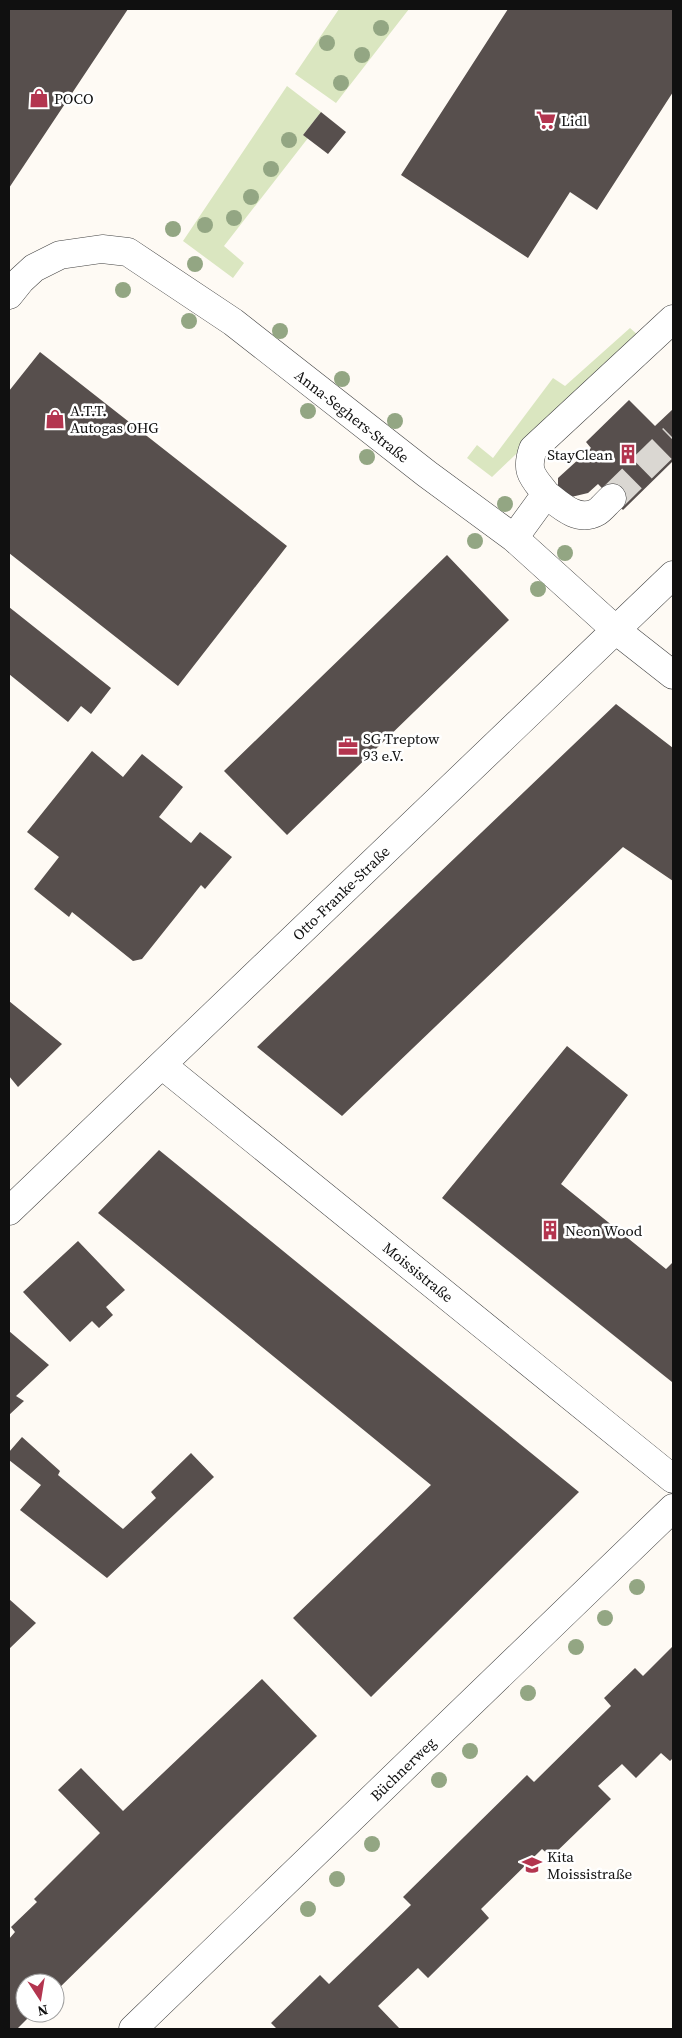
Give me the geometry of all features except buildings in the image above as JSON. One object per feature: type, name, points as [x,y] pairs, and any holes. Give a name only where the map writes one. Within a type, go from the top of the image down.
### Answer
[{"type":"street","name":"Anna-Seghers-Straße","points":[[9,296],[21,280],[34,268],[60,255],[102,249],[128,252],[233,322],[427,474],[514,538],[617,631],[673,675]]},
{"type":"street","points":[[612,498],[597,512],[583,516],[570,512],[546,494],[531,475],[528,462],[533,449],[673,319]]},
{"type":"street","points":[[514,538],[546,494]]},
{"type":"street","name":"Otto-Franke-Straße","points":[[9,1211],[617,631],[673,575]]},
{"type":"street","name":"Moissistraße","points":[[162,1064],[673,1479]]},
{"type":"street","name":"Büchnerweg","points":[[133,2029],[673,1508]]},
{"type":"green space","points":[[339,9],[409,9],[336,103],[295,74]]},
{"type":"green space","points":[[287,86],[321,112],[303,135],[308,138],[224,246],[244,263],[233,278],[183,241]]},
{"type":"green space","points":[[630,328],[639,336],[492,477],[467,458],[477,445],[493,458],[553,378],[565,386]]},
{"type":"tunnel","points":[[612,498],[673,438]]},
{"type":"place","name":"POCO","points":[[39,98]]},
{"type":"place","name":"Lidl","points":[[546,120]]},
{"type":"place","name":"A.T.T. Autogas OHG","points":[[55,419]]},
{"type":"place","name":"StayClean","points":[[628,454]]},
{"type":"place","name":"SG Treptow 93 e.V.","points":[[348,747]]},
{"type":"place","name":"Neon Wood","points":[[550,1230]]},
{"type":"place","name":"Kita Moissistraße","points":[[532,1865]]}]
